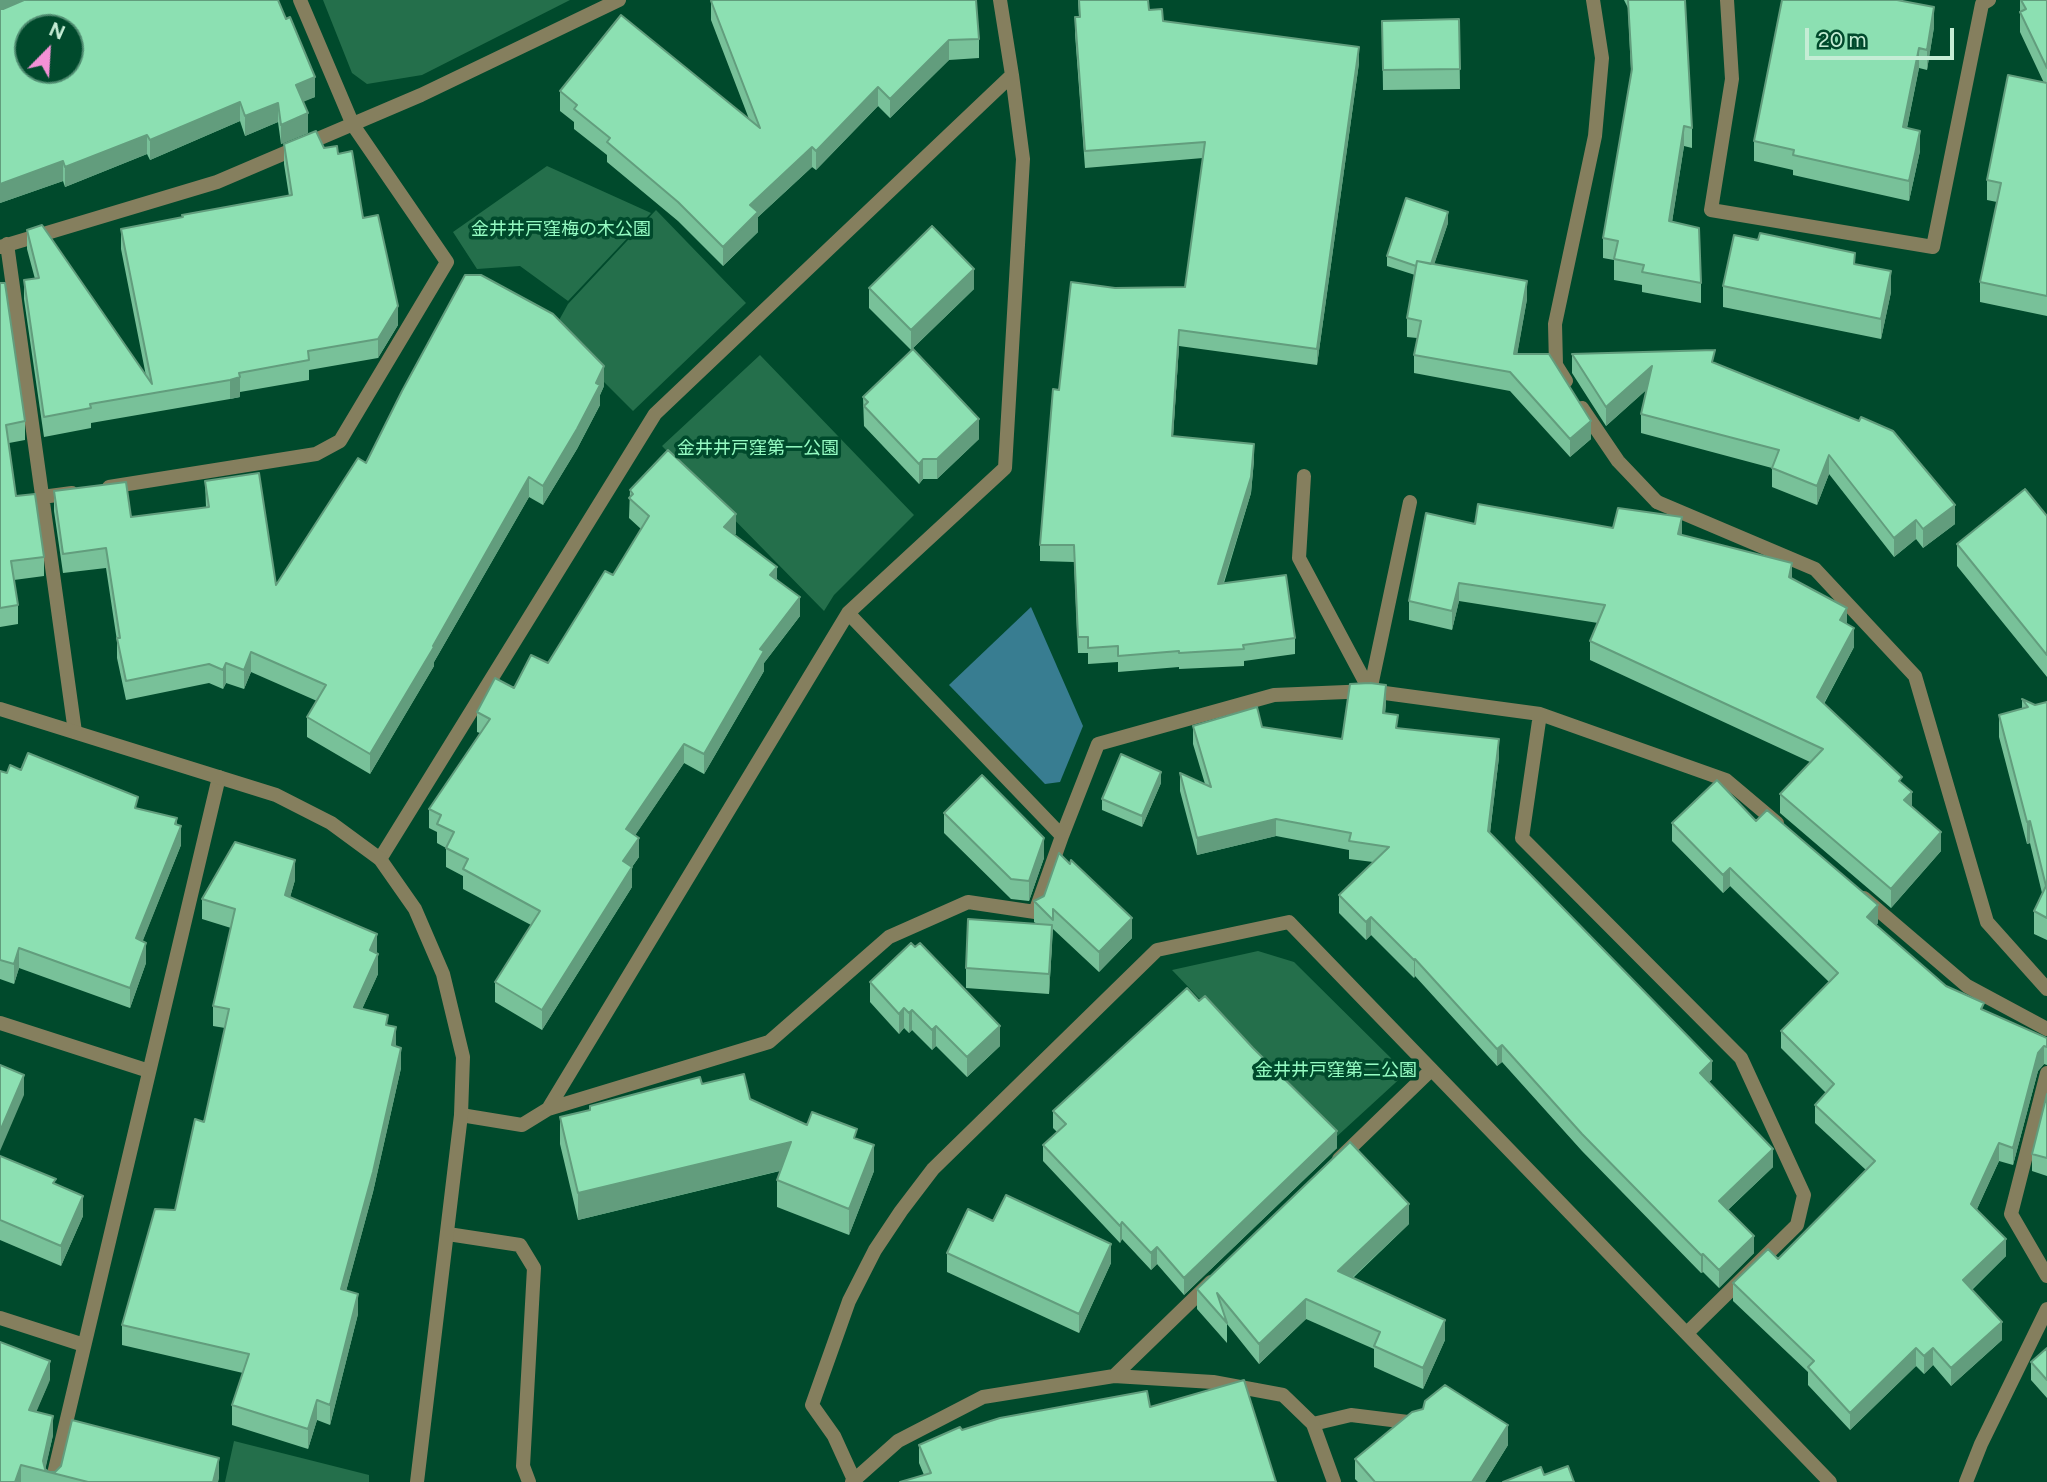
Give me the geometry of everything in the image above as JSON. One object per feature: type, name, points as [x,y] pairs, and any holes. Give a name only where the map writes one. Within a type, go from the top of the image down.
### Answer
[{"type":"street","points":[[42,497],[316,454],[340,441],[447,262],[353,125],[300,0]]},
{"type":"street","points":[[75,732],[3,245],[217,182],[421,95],[619,0]]},
{"type":"street","points":[[548,1109],[848,613],[1005,468],[1023,159],[1000,0]]},
{"type":"street","points":[[1593,0],[1602,58],[1595,136],[1555,324],[1556,365],[1618,461],[1657,502],[1815,569],[1915,676],[1987,922],[2047,989]]},
{"type":"street","points":[[1727,0],[1732,79],[1711,210],[1933,247],[1982,4],[1989,0]]},
{"type":"street","points":[[380,859],[655,414],[1012,75]]},
{"type":"street","points":[[1304,477],[1298,558],[1370,691]]},
{"type":"street","points":[[1370,691],[1410,502]]},
{"type":"street","points":[[848,613],[1062,836]]},
{"type":"street","points":[[461,1115],[522,1125],[548,1109],[769,1042],[889,937],[968,902],[1035,912],[1098,744],[1274,695],[1370,691],[1540,714],[1726,780],[1789,833]]},
{"type":"street","points":[[0,709],[276,794],[331,822],[380,859],[415,909],[443,974],[463,1057],[461,1115],[417,1482]]},
{"type":"street","points":[[1540,714],[1522,838],[1741,1058],[1804,1195],[1797,1225],[1687,1333]]},
{"type":"street","points":[[52,1482],[219,777]]},
{"type":"street","points":[[1852,887],[1967,986],[2047,1029]]},
{"type":"street","points":[[1335,1482],[1313,1424],[1283,1395],[1213,1382],[1114,1376],[983,1397],[898,1441],[853,1481],[834,1436],[812,1405],[849,1301],[875,1250],[933,1170],[1157,950],[1289,922],[1830,1482]]},
{"type":"street","points":[[0,1023],[149,1071]]},
{"type":"street","points":[[1332,1166],[1431,1070]]},
{"type":"street","points":[[2047,1073],[2011,1214],[2047,1276]]},
{"type":"street","points":[[448,1234],[520,1245],[534,1268],[523,1466],[529,1482]]},
{"type":"street","points":[[1114,1376],[1223,1271]]},
{"type":"street","points":[[1966,1482],[1981,1444],[2047,1309]]},
{"type":"street","points":[[0,1318],[85,1345]]},
{"type":"street","points":[[1313,1424],[1351,1415],[1416,1423]]},
{"type":"green space","points":[[323,0],[570,0],[422,75],[367,84],[352,73]]},
{"type":"green space","name":"金井井戸窪梅の木公園","points":[[547,166],[651,213],[568,301],[520,266],[477,269],[453,232]]},
{"type":"green space","name":"金井井戸窪第一公園","points":[[656,210],[746,303],[633,411],[553,331],[568,304]]},
{"type":"green space","name":"金井井戸窪第一公園","points":[[760,355],[914,515],[834,595],[824,611],[662,446]]},
{"type":"green space","name":"金井井戸窪第二公園","points":[[1258,951],[1294,962],[1406,1073],[1334,1139],[1172,970]]},
{"type":"green space","points":[[234,1441],[369,1475],[369,1482],[225,1482]]},
{"type":"water","points":[[1031,607],[1083,726],[1060,782],[1045,784],[949,685]]},
{"type":"building","points":[[24,0],[278,0],[286,19],[290,17],[315,77],[296,85],[308,113],[281,125],[278,103],[245,116],[240,102],[150,140],[147,135],[65,167],[63,161],[0,184],[0,9]]},
{"type":"building","points":[[976,0],[979,39],[949,40],[890,99],[878,87],[816,151],[812,147],[750,205],[758,212],[723,247],[678,202],[607,142],[610,138],[574,109],[577,105],[560,91],[621,15],[760,128],[711,1]]},
{"type":"building","points":[[1079,0],[1148,0],[1149,10],[1162,9],[1163,21],[1359,47],[1317,349],[1179,330],[1172,436],[1254,444],[1251,477],[1218,584],[1286,575],[1295,638],[1243,645],[1244,649],[1118,656],[1118,646],[1088,648],[1088,637],[1078,637],[1074,545],[1040,545],[1053,389],[1059,390],[1071,282],[1115,288],[1185,287],[1205,142],[1085,151],[1075,17],[1080,17]]},
{"type":"building","points":[[1628,0],[1685,0],[1692,128],[1684,126],[1669,221],[1699,228],[1701,283],[1642,272],[1644,265],[1614,259],[1618,241],[1603,238],[1632,69]]},
{"type":"building","points":[[1782,0],[1897,0],[1934,7],[1927,50],[1919,48],[1903,127],[1920,131],[1909,181],[1793,155],[1794,150],[1754,141]]},
{"type":"building","points":[[2021,0],[2047,0],[2047,68],[2020,12],[2026,9]]},
{"type":"building","points":[[1459,19],[1460,69],[1383,70],[1382,21]]},
{"type":"building","points":[[2008,75],[2047,83],[2047,296],[1980,282],[2001,183],[1987,180]]},
{"type":"building","points":[[316,131],[324,148],[337,146],[338,154],[352,151],[363,218],[378,215],[398,306],[378,339],[308,351],[309,360],[239,373],[240,377],[230,380],[90,404],[91,408],[44,417],[24,280],[39,278],[27,230],[42,225],[152,384],[121,229],[292,195],[284,144]]},
{"type":"building","points":[[1406,198],[1448,212],[1431,264],[1417,261],[1416,266],[1387,256]]},
{"type":"building","points":[[932,226],[974,269],[911,330],[869,288]]},
{"type":"building","points":[[1760,233],[1855,253],[1854,264],[1891,271],[1881,319],[1723,286],[1734,235],[1758,240]]},
{"type":"building","points":[[1417,261],[1527,281],[1514,354],[1549,354],[1591,421],[1570,439],[1510,372],[1414,355],[1421,321],[1407,318]]},
{"type":"building","points":[[465,275],[481,275],[553,314],[604,366],[596,383],[600,385],[543,486],[529,477],[434,647],[370,754],[307,717],[326,685],[251,652],[244,670],[226,663],[223,670],[209,664],[126,681],[117,638],[120,638],[106,548],[63,554],[54,491],[126,482],[131,517],[209,507],[205,481],[259,473],[276,585],[358,458],[366,463]]},
{"type":"building","points":[[0,283],[5,283],[25,421],[6,425],[16,496],[35,494],[44,557],[11,561],[18,605],[0,608]]},
{"type":"building","points":[[913,349],[979,419],[937,459],[923,459],[919,464],[864,406],[868,402],[863,397]]},
{"type":"building","points":[[1715,350],[1712,362],[1859,421],[1861,417],[1893,431],[1955,505],[1923,529],[1916,520],[1894,538],[1829,455],[1817,486],[1772,468],[1779,450],[1641,414],[1652,366],[1606,407],[1572,354]]},
{"type":"building","points":[[668,450],[736,514],[724,527],[777,567],[770,575],[800,597],[760,649],[764,651],[704,754],[684,744],[626,829],[639,838],[623,861],[632,867],[542,1010],[495,982],[540,911],[463,869],[468,859],[446,848],[454,832],[437,824],[441,815],[429,809],[490,719],[477,712],[495,678],[514,688],[531,655],[548,663],[605,571],[613,575],[649,516],[629,498],[633,494],[630,490]]},
{"type":"building","points":[[2025,489],[2047,516],[2047,655],[1957,544]]},
{"type":"building","points":[[1478,504],[1613,528],[1618,508],[1682,517],[1678,534],[1792,563],[1789,577],[1847,608],[1840,620],[1854,628],[1817,697],[1902,777],[1899,781],[1912,792],[1904,800],[1941,832],[1891,889],[1780,794],[1823,749],[1590,641],[1605,605],[1459,583],[1452,611],[1409,601],[1426,513],[1475,524]]},
{"type":"building","points":[[1350,684],[1386,685],[1383,713],[1398,715],[1396,728],[1499,739],[1488,831],[1712,1061],[1700,1073],[1773,1149],[1719,1201],[1754,1236],[1719,1270],[1582,1134],[1502,1045],[1497,1049],[1415,959],[1371,917],[1366,922],[1339,895],[1389,847],[1349,841],[1351,833],[1276,819],[1197,838],[1180,773],[1211,787],[1193,726],[1257,707],[1262,727],[1342,739]]},
{"type":"building","points":[[2022,699],[2035,705],[2047,702],[2047,918],[2034,911],[2046,886],[1999,715],[2028,707]]},
{"type":"building","points":[[28,753],[138,797],[135,808],[177,818],[175,824],[181,826],[136,938],[146,943],[130,988],[19,948],[14,964],[0,960],[0,771],[7,773],[10,765],[21,770]]},
{"type":"building","points":[[1121,754],[1161,772],[1142,816],[1102,799]]},
{"type":"building","points":[[982,775],[1044,838],[1029,881],[1011,879],[944,813]]},
{"type":"building","points":[[1717,780],[1756,821],[1767,810],[1878,905],[1867,917],[1946,986],[1984,1003],[1981,1009],[2047,1038],[2047,1047],[2044,1046],[2038,1053],[2013,1148],[1999,1143],[1971,1204],[2006,1239],[1963,1280],[2002,1322],[1951,1368],[1933,1348],[1924,1356],[1916,1348],[1850,1413],[1808,1367],[1814,1361],[1733,1283],[1768,1249],[1778,1259],[1875,1161],[1815,1105],[1834,1084],[1781,1031],[1838,973],[1730,868],[1723,875],[1672,823]]},
{"type":"building","points":[[235,842],[295,860],[285,895],[377,934],[370,950],[378,954],[354,1007],[388,1015],[386,1025],[396,1027],[392,1045],[401,1048],[373,1172],[341,1289],[358,1294],[330,1405],[317,1400],[308,1429],[232,1405],[249,1354],[122,1325],[155,1209],[175,1210],[195,1119],[204,1122],[229,1009],[213,1006],[235,909],[202,899]]},
{"type":"building","points":[[1059,853],[1070,864],[1071,860],[1132,918],[1099,952],[1053,909],[1053,920],[1034,901],[1044,896]]},
{"type":"building","points":[[968,919],[1052,925],[1049,974],[966,968]]},
{"type":"building","points":[[911,943],[915,947],[920,943],[1000,1026],[967,1057],[936,1026],[932,1030],[912,1010],[909,1013],[904,1008],[899,1014],[870,982]]},
{"type":"building","points":[[1187,988],[1199,1001],[1205,996],[1337,1131],[1184,1278],[1157,1247],[1151,1253],[1122,1222],[1120,1226],[1043,1145],[1066,1124],[1053,1111]]},
{"type":"building","points":[[0,1065],[24,1075],[0,1131]]},
{"type":"building","points":[[744,1074],[750,1099],[807,1125],[812,1112],[857,1129],[854,1138],[874,1145],[849,1209],[777,1180],[791,1142],[578,1193],[560,1117],[590,1110],[590,1106],[700,1077],[702,1084]]},
{"type":"building","points":[[2047,1094],[2047,1158],[2032,1154]]},
{"type":"building","points":[[1350,1142],[1409,1204],[1338,1271],[1445,1320],[1423,1368],[1374,1346],[1380,1332],[1306,1299],[1259,1344],[1217,1293],[1227,1323],[1197,1289]]},
{"type":"building","points":[[0,1156],[56,1179],[53,1183],[83,1196],[61,1246],[0,1220]]},
{"type":"building","points":[[1006,1195],[1111,1244],[1079,1314],[947,1253],[968,1209],[993,1221]]},
{"type":"building","points":[[0,1342],[50,1361],[29,1410],[53,1416],[43,1461],[49,1472],[55,1472],[61,1466],[72,1420],[219,1458],[213,1482],[88,1482],[21,1465],[15,1482],[0,1482]]},
{"type":"building","points":[[2047,1348],[2047,1380],[2031,1362]]},
{"type":"building","points":[[1244,1380],[1276,1482],[900,1482],[931,1473],[919,1445],[960,1427],[962,1430],[1000,1418],[1147,1391],[1150,1407]]},
{"type":"building","points":[[1445,1385],[1508,1425],[1472,1482],[1375,1482],[1355,1459],[1412,1412],[1423,1409],[1425,1401]]},
{"type":"building","points":[[1568,1466],[1574,1482],[1503,1482],[1541,1467],[1544,1475]]}]
